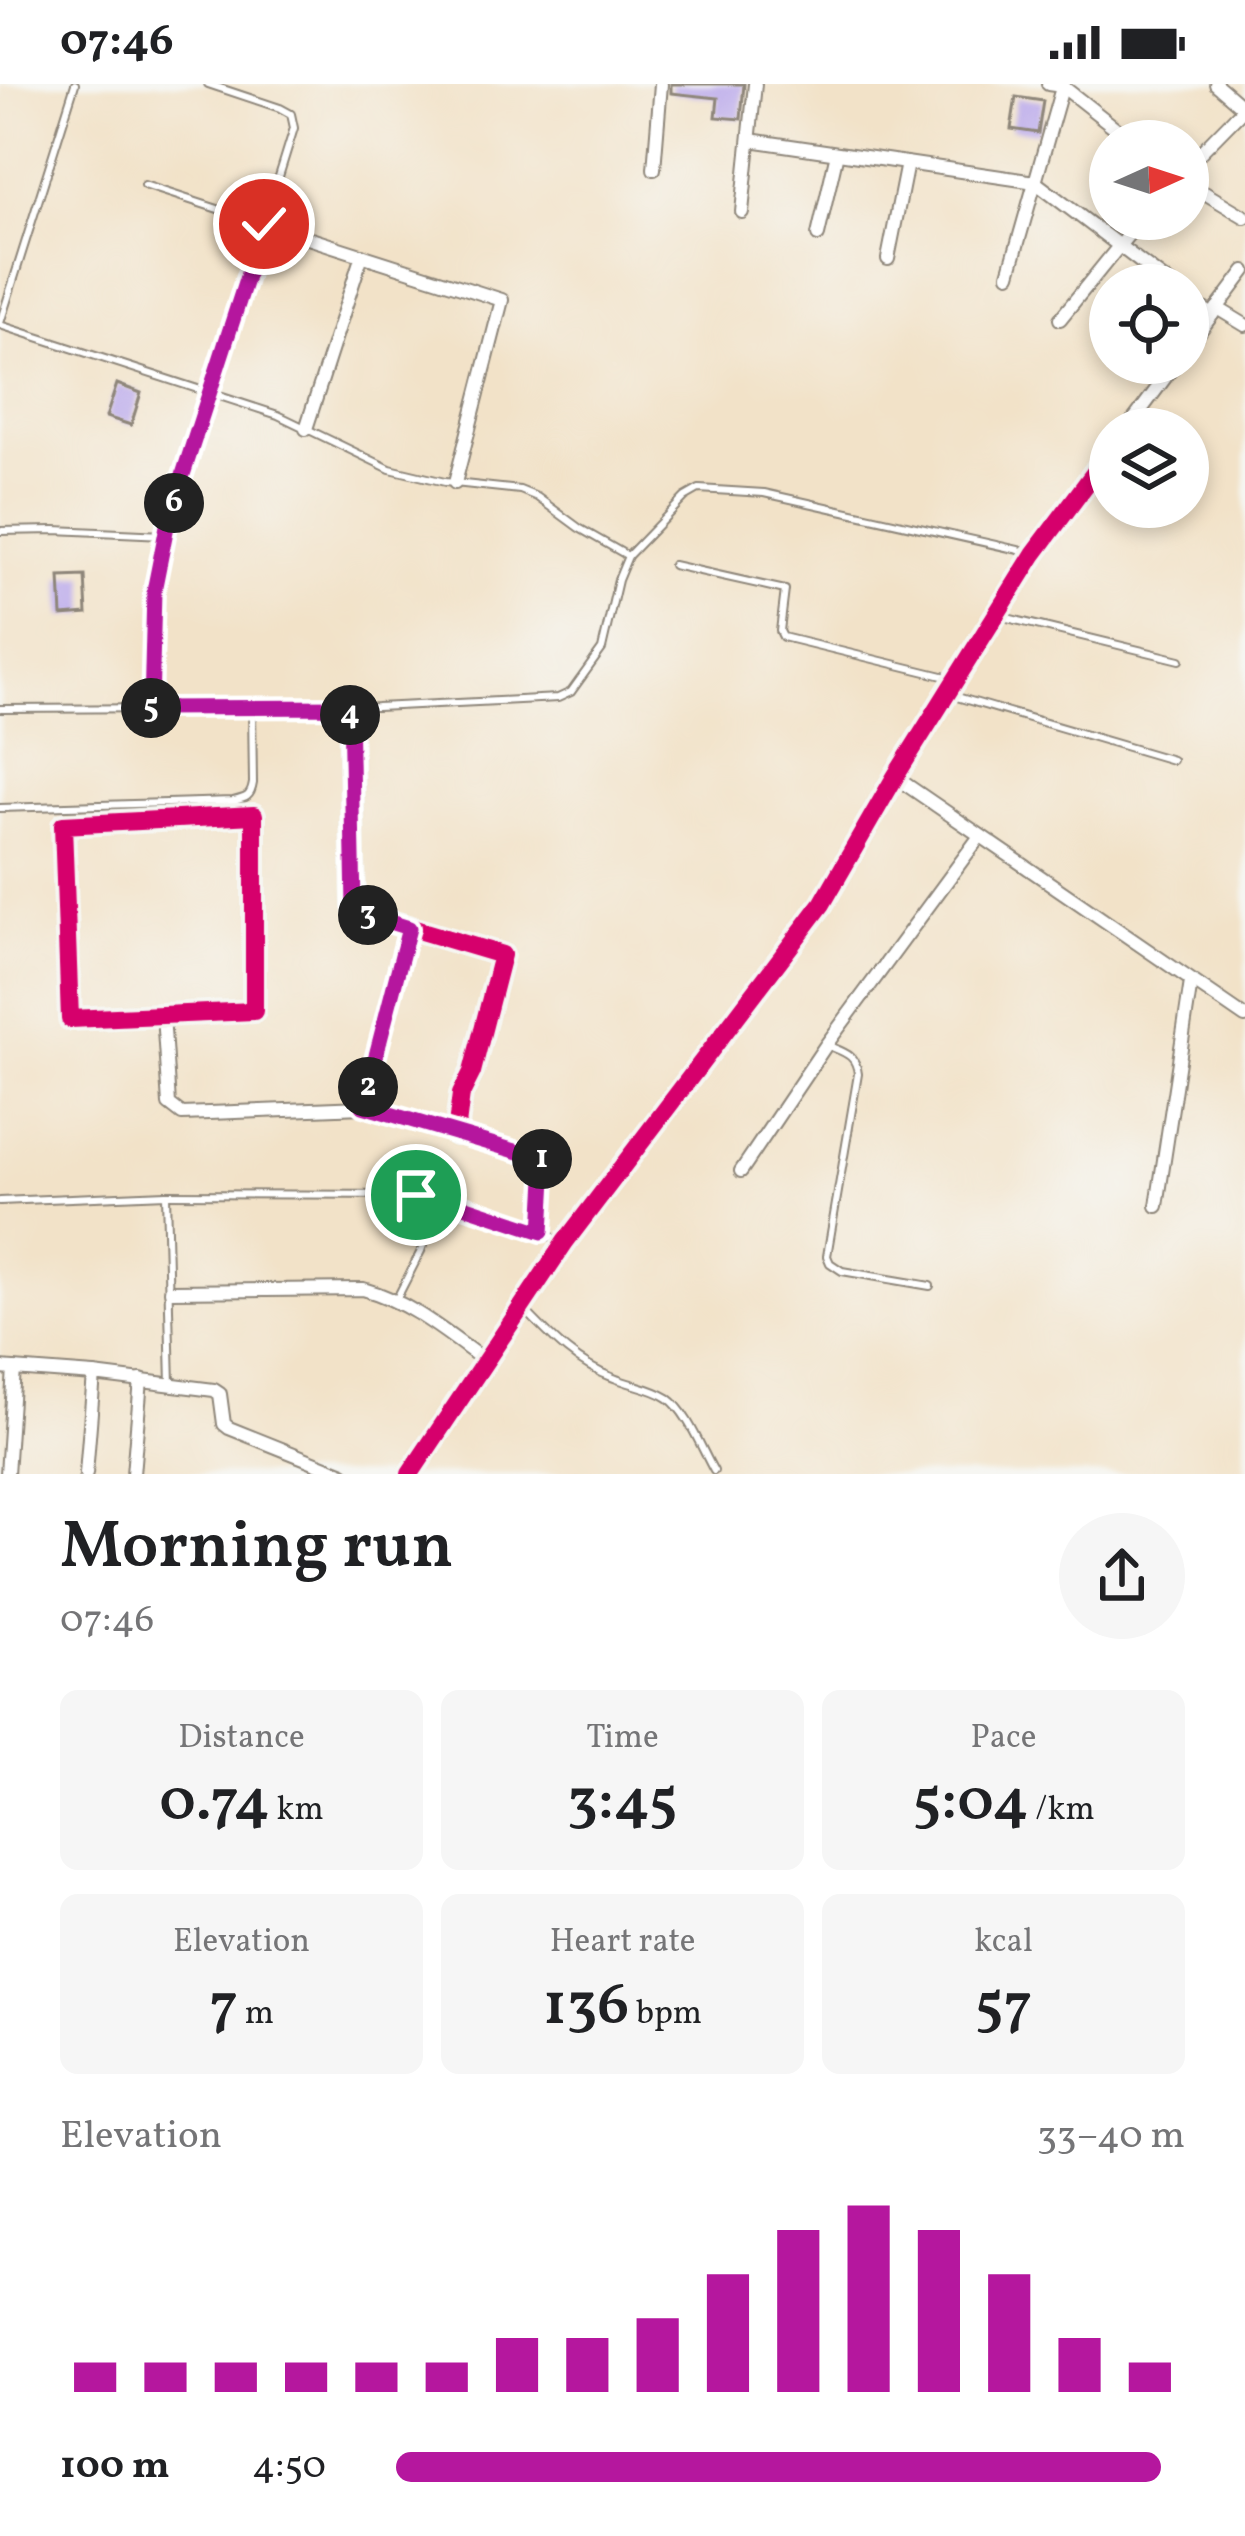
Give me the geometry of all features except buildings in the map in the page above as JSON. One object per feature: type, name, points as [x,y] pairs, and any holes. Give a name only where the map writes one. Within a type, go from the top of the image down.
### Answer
[{"type":"street","points":[[654,169],[661,84]]},
{"type":"street","points":[[742,212],[755,84]]},
{"type":"street","points":[[1209,144],[1244,108],[1216,84]]},
{"type":"street","points":[[1009,274],[1058,85],[1104,120]]},
{"type":"street","points":[[750,140],[1035,182],[1143,264]]},
{"type":"street","points":[[818,235],[837,152]]},
{"type":"street","points":[[888,260],[907,163]]},
{"type":"street","points":[[1209,196],[1245,217]]},
{"type":"street","points":[[264,224],[502,300],[454,483]]},
{"type":"street","points":[[1060,319],[1122,240]]},
{"type":"street","points":[[306,428],[362,255]]},
{"type":"street","points":[[1209,320],[1245,272]]},
{"type":"street","points":[[1209,309],[1245,325]]},
{"type":"street","points":[[410,1474],[565,1242],[822,904],[1034,554],[1089,480]]},
{"type":"street","points":[[350,707],[354,907],[502,955],[472,1072],[461,1094],[455,1134]]},
{"type":"street","points":[[895,777],[1245,1017]]},
{"type":"street","points":[[254,815],[254,1011],[163,1015],[70,1019],[63,825],[254,815]]},
{"type":"street","points":[[741,1171],[826,1045],[980,836]]},
{"type":"street","points":[[363,1106],[409,928]]},
{"type":"street","points":[[1157,1206],[1191,982]]},
{"type":"street","points":[[163,1015],[169,1104],[182,1114],[363,1106],[546,1160],[542,1232]]},
{"type":"street","points":[[171,1291],[362,1289],[414,1309],[485,1361]]},
{"type":"street","points":[[7,1474],[7,1368],[214,1390],[220,1394],[224,1424],[229,1428],[344,1474]]},
{"type":"street","points":[[86,1474],[94,1375]]},
{"type":"street","points":[[134,1474],[140,1380]]},
{"type":"lane","points":[[75,84],[0,324],[278,416],[390,469],[454,483],[520,490],[628,556]]},
{"type":"lane","points":[[151,708],[154,591],[165,536],[294,128],[292,114],[208,84]]},
{"type":"lane","points":[[144,184],[264,224]]},
{"type":"lane","points":[[0,709],[350,707],[557,698],[571,692],[602,649],[628,556],[699,489],[764,493],[1034,554]]},
{"type":"lane","points":[[0,531],[165,536]]},
{"type":"lane","points":[[673,565],[785,590],[783,637],[956,679]]},
{"type":"lane","points":[[996,615],[1180,660]]},
{"type":"lane","points":[[946,694],[1172,760]]},
{"type":"lane","points":[[0,808],[247,797],[253,783],[252,707]]},
{"type":"lane","points":[[826,1045],[851,1055],[858,1073],[827,1256],[842,1271],[929,1286]]},
{"type":"lane","points":[[0,1201],[166,1194],[416,1195],[565,1242]]},
{"type":"lane","points":[[166,1194],[171,1384]]},
{"type":"lane","points":[[396,1300],[440,1199]]},
{"type":"lane","points":[[521,1307],[582,1364],[665,1395],[678,1407],[714,1471]]},
{"type":"cycle path","points":[[410,1474],[565,1242],[822,904],[1034,554],[1089,480]]},
{"type":"cycle path","points":[[350,707],[354,907],[502,955],[472,1072],[461,1094],[456,1134]]},
{"type":"cycle path","points":[[254,815],[254,1011],[70,1019],[63,825],[254,815]]},
{"type":"route","points":[[264,224],[168,521],[154,591],[151,708],[350,707],[354,907],[409,928],[363,1106],[546,1160],[542,1232],[416,1195]]}]
